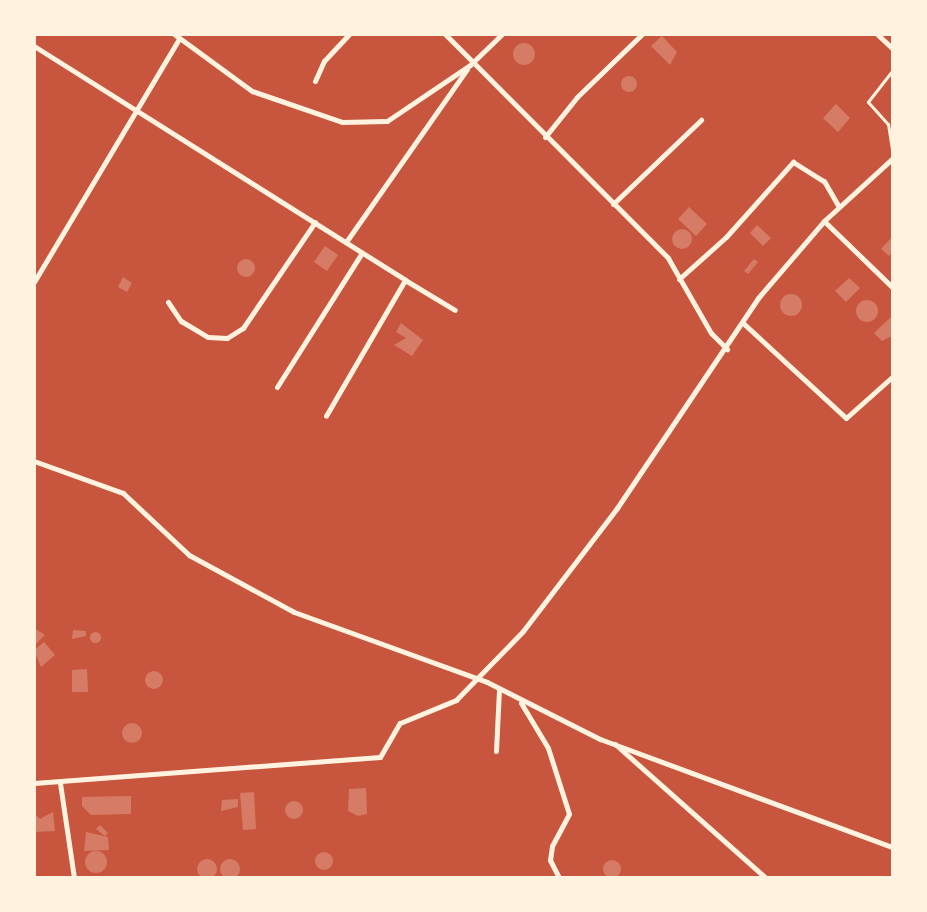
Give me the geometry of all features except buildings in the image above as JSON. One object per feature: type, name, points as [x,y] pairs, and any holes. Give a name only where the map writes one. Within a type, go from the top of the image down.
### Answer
[{"type":"street","points":[[174,34],[252,91],[342,122],[387,121],[471,64],[502,34]]},
{"type":"street","points":[[315,81],[324,61],[349,34]]},
{"type":"street","points":[[445,34],[471,64],[668,258],[727,349]]},
{"type":"street","points":[[545,137],[577,97],[642,34]]},
{"type":"street","points":[[877,34],[892,48]]},
{"type":"street","points":[[34,282],[179,39]]},
{"type":"street","points":[[34,46],[315,222],[361,254],[455,310]]},
{"type":"street","points":[[345,242],[471,64]]},
{"type":"street","points":[[613,204],[701,120]]},
{"type":"street","points":[[34,783],[60,783],[376,759],[400,723],[449,704],[476,680],[522,631],[618,508],[743,323],[824,221],[892,159]]},
{"type":"street","points":[[680,279],[726,237],[793,162],[824,181],[839,207]]},
{"type":"street","points":[[824,221],[892,287]]},
{"type":"street","points":[[168,302],[181,321],[208,337],[227,338],[243,328],[315,222]]},
{"type":"street","points":[[278,387],[361,254]]},
{"type":"street","points":[[326,416],[405,280]]},
{"type":"street","points":[[743,323],[846,418],[892,377]]},
{"type":"street","points":[[34,461],[123,493],[171,542],[271,601],[476,680],[615,744],[892,847]]},
{"type":"street","points":[[496,752],[499,690]]},
{"type":"street","points":[[518,700],[548,748],[569,814],[552,846],[550,860],[559,878]]},
{"type":"street","points":[[615,744],[766,878]]},
{"type":"street","points":[[60,783],[74,878]]},
{"type":"lane","points":[[892,71],[868,102],[888,124],[892,148]]}]
